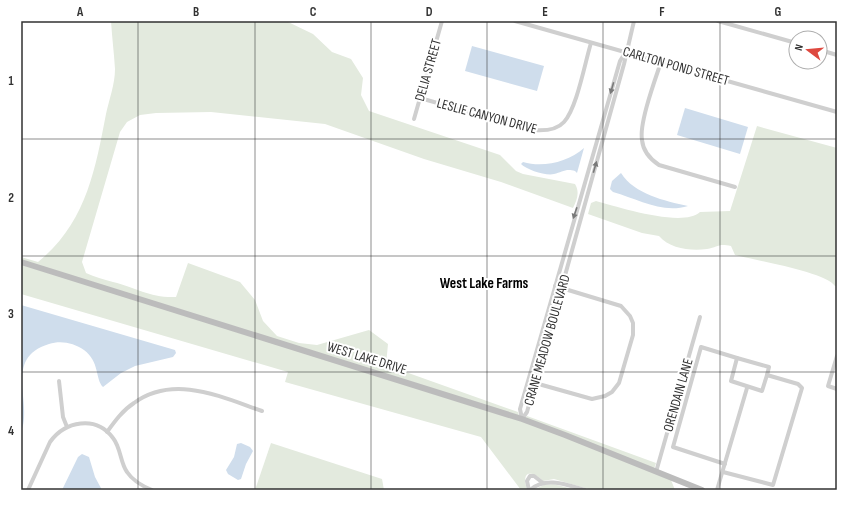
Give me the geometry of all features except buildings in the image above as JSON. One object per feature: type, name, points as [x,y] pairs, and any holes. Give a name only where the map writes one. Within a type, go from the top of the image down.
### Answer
[{"type":"street","name":"DELIA STREET","points":[[414,119],[442,21]]},
{"type":"street","name":"CARLTON POND STREET","points":[[515,21],[837,112]]},
{"type":"street","name":"CRANE MEADOW BOULEVARD","points":[[522,419],[527,412],[562,288],[624,64],[634,21]]},
{"type":"street","points":[[718,21],[788,41]]},
{"type":"street","name":"LESLIE CANYON DRIVE","points":[[420,98],[532,130],[544,131],[564,123],[572,110],[591,43]]},
{"type":"street","name":"CRANE MEADOW BOULEVARD","points":[[522,419],[520,409],[554,286],[620,61],[626,52]]},
{"type":"street","points":[[661,62],[642,129],[642,141],[646,153],[659,165],[735,187]]},
{"type":"street","name":"WEST LAKE DRIVE","points":[[21,262],[522,419],[702,490]]},
{"type":"street","points":[[535,383],[592,399],[605,396],[619,383],[633,335],[633,323],[630,316],[621,306],[554,286]]},
{"type":"street","name":"ORENDAIN LANE","points":[[656,472],[700,317]]},
{"type":"street","points":[[725,464],[672,447],[701,347],[769,367],[762,391],[747,388],[731,381],[737,358]]},
{"type":"street","points":[[837,356],[836,366],[828,386],[837,389]]},
{"type":"street","points":[[723,472],[772,484],[802,388],[798,384],[766,375]]},
{"type":"street","points":[[60,381],[63,417],[66,427]]},
{"type":"street","points":[[107,432],[125,410],[134,402],[150,394],[163,390],[182,388],[198,390],[262,411]]},
{"type":"street","points":[[717,490],[747,388]]},
{"type":"street","points":[[28,490],[50,442],[66,427],[79,423],[88,423],[98,426],[107,432],[118,447],[127,472],[135,481],[152,490]]},
{"type":"street","points":[[543,483],[534,476],[530,476],[527,481],[530,490],[543,483],[553,482],[585,490]]},
{"type":"shaded area","points":[[111,21],[286,21],[313,34],[332,52],[351,59],[363,78],[361,95],[369,111],[500,155],[516,171],[523,174],[575,184],[577,187],[577,196],[573,208],[501,182],[424,159],[325,124],[211,112],[156,113],[140,115],[127,122],[120,132],[82,262],[86,273],[93,276],[151,294],[167,297],[176,297],[188,263],[240,282],[255,300],[263,321],[277,336],[299,343],[317,345],[369,330],[388,344],[386,365],[518,412],[519,416],[21,260],[21,257],[38,262],[54,247],[78,213],[86,195],[97,156],[114,80],[115,69]]},
{"type":"shaded area","points":[[757,126],[837,148],[837,286],[818,276],[804,271],[735,255],[731,246],[721,245],[701,250],[681,248],[669,244],[659,236],[642,233],[588,214],[591,203],[596,201],[650,215],[665,217],[680,218],[692,216],[700,212],[730,211]]},
{"type":"shaded area","points":[[21,264],[521,421],[563,436],[671,480],[675,490],[592,490],[554,479],[543,481],[535,475],[528,474],[525,479],[527,489],[521,490],[481,437],[285,382],[288,372],[21,294]]},
{"type":"shaded area","points":[[527,416],[656,463],[654,469],[525,418]]},
{"type":"shaded area","points":[[271,443],[382,479],[384,490],[255,490]]},
{"type":"shaded area","points":[[553,484],[577,490],[533,490],[544,485]]},
{"type":"water","points":[[472,46],[544,66],[537,91],[465,71]]},
{"type":"water","points":[[685,108],[748,127],[740,154],[677,135]]},
{"type":"water","points":[[584,148],[577,173],[569,170],[554,174],[546,174],[532,170],[521,164],[523,162],[531,164],[547,164],[563,160],[578,153]]},
{"type":"water","points":[[621,173],[634,186],[651,196],[688,206],[678,208],[659,207],[613,192],[610,189],[612,181]]},
{"type":"water","points":[[21,305],[175,350],[176,353],[173,357],[135,366],[121,373],[103,387],[99,380],[93,360],[84,350],[72,344],[58,342],[49,344],[35,351],[27,360],[23,371],[22,383],[24,421],[21,432]]},
{"type":"water","points":[[241,443],[250,447],[253,451],[246,464],[241,479],[238,480],[228,474],[226,470],[234,457],[237,444]]},
{"type":"water","points":[[82,454],[89,457],[95,477],[102,490],[62,490],[78,457]]},
{"type":"district","name":"West Lake Farms","points":[[484,283]]}]
